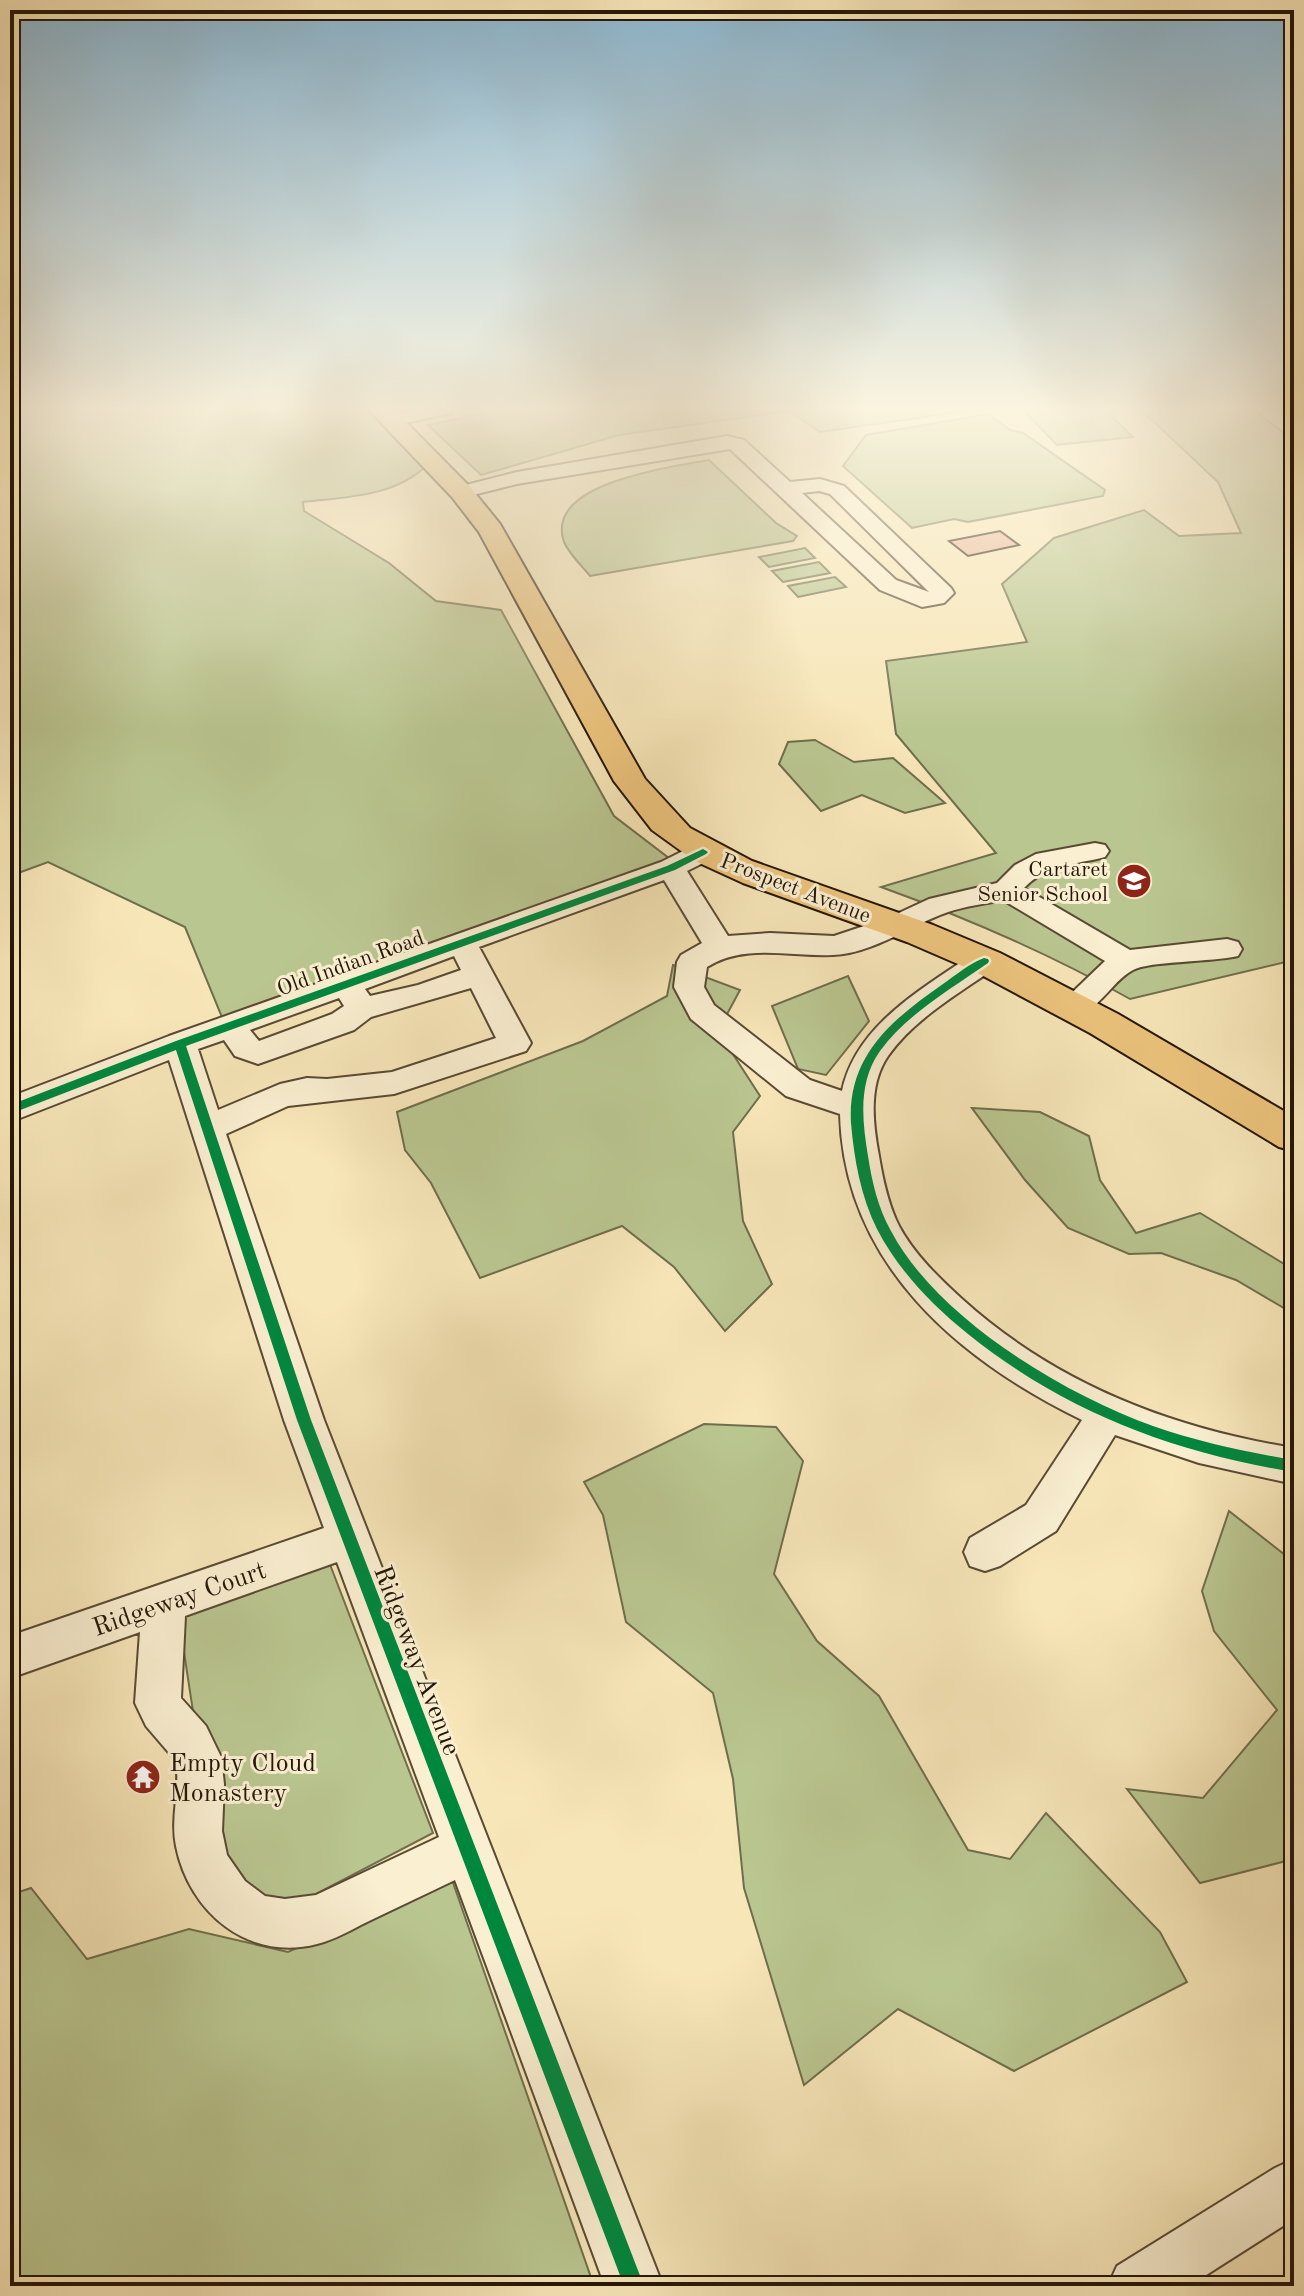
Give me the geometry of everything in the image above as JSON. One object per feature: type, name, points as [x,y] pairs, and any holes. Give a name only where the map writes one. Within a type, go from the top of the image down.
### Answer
[{"type":"main road","name":"Prospect Avenue","points":[[480,516],[491,530],[630,781],[663,822],[703,852],[770,881],[898,925],[984,961],[1074,1006],[1294,1136]]},
{"type":"street","points":[[813,516],[888,585],[922,600],[936,598],[943,593],[864,516]]},
{"type":"street","points":[[1007,890],[1018,873],[1030,866],[1058,856],[1095,851]]},
{"type":"street","name":"Old Indian Road","points":[[354,997],[462,943],[671,868],[703,852]]},
{"type":"street","points":[[671,868],[719,946]]},
{"type":"street","points":[[855,1107],[798,1088],[702,1012],[689,987],[692,962],[719,946],[770,943],[836,946],[898,925],[939,905],[1007,890],[1125,960]]},
{"type":"street","points":[[206,1129],[280,1096],[307,1090],[327,1091],[394,1083],[515,1043],[462,943]]},
{"type":"street","points":[[1074,1006],[1125,960],[1227,949]]},
{"type":"street","points":[[984,961],[918,1009],[881,1042],[868,1062],[855,1107],[864,1174],[871,1199],[894,1248],[937,1299],[999,1348],[1057,1387],[1107,1414],[1214,1450],[1294,1466]]},
{"type":"street","points":[[10,1110],[231,1026],[246,1048],[258,1053],[343,1022],[354,997],[426,993],[479,974]]},
{"type":"street","name":"Ridgeway Avenue","points":[[180,1044],[304,1420],[634,2286]]},
{"type":"street","points":[[985,1552],[1041,1518],[1107,1414]]},
{"type":"street","name":"Ridgeway Court","points":[[10,1657],[349,1539]]},
{"type":"street","points":[[164,1603],[158,1703],[165,1718],[189,1739],[198,1757],[201,1787],[198,1834],[207,1866],[221,1891],[243,1912],[264,1921],[296,1924],[320,1919],[467,1849]]},
{"type":"street","points":[[1137,2286],[1294,2187]]},
{"type":"green space","points":[[10,516],[312,516],[389,563],[436,601],[501,610],[614,816],[674,862],[226,1027],[185,927],[48,862],[10,876]]},
{"type":"green space","points":[[566,516],[769,516],[797,536],[793,541],[590,576],[564,542],[563,522]]},
{"type":"green space","points":[[899,516],[998,516],[968,522],[954,519],[912,528]]},
{"type":"green space","points":[[1124,516],[1152,516],[1179,536],[1241,533],[1233,516],[1294,516],[1294,960],[1130,999],[1008,938],[881,887],[996,853],[896,734],[886,661],[1027,642],[1002,584],[1054,538]]},
{"type":"green space","points":[[805,548],[815,558],[769,567],[759,557]]},
{"type":"green space","points":[[819,562],[830,573],[783,582],[772,571]]},
{"type":"green space","points":[[835,577],[846,587],[798,597],[788,586]]},
{"type":"green space","points":[[815,740],[854,762],[893,758],[945,803],[905,813],[862,795],[821,811],[779,764],[788,742]]},
{"type":"green space","points":[[673,965],[740,990],[718,1031],[760,1096],[733,1132],[743,1221],[772,1284],[725,1331],[674,1267],[622,1226],[480,1278],[431,1183],[405,1150],[397,1112],[583,1041],[667,996]]},
{"type":"green space","points":[[848,976],[869,1021],[826,1075],[798,1069],[772,1006]]},
{"type":"green space","points":[[972,1108],[1040,1112],[1089,1136],[1100,1180],[1136,1233],[1200,1213],[1294,1270],[1294,1314],[1236,1280],[1161,1253],[1129,1254],[1068,1228],[1025,1180]]},
{"type":"green space","points":[[704,1424],[776,1427],[803,1461],[774,1574],[817,1641],[879,1696],[968,1850],[1010,1859],[1046,1813],[1160,1932],[1187,1982],[1014,2071],[898,2009],[804,2085],[744,1888],[733,1779],[713,1693],[626,1622],[603,1515],[584,1482]]},
{"type":"green space","points":[[1229,1511],[1294,1562],[1294,1859],[1200,1883],[1127,1789],[1203,1798],[1277,1710],[1214,1631],[1202,1591]]},
{"type":"green space","points":[[326,1554],[433,1833],[295,1905],[239,1893],[209,1791],[179,1616]]},
{"type":"green space","points":[[451,1877],[594,2286],[10,2286],[10,1895],[31,1888],[87,1959],[189,1929],[288,1952]]},
{"type":"building","points":[[1000,531],[1019,545],[968,556],[949,541]]},
{"type":"cycle path","points":[[10,1110],[180,1044],[671,868],[703,852]]},
{"type":"cycle path","points":[[984,961],[903,1020],[876,1049],[859,1086],[857,1108],[861,1152],[872,1202],[888,1238],[914,1274],[962,1322],[990,1345],[1049,1384],[1108,1414],[1153,1432],[1223,1452],[1294,1466]]},
{"type":"cycle path","points":[[180,1044],[304,1420],[634,2286]]},
{"type":"place","name":"Cartaret Senior School","points":[[1134,881]]},
{"type":"place","name":"Empty Cloud Monastery","points":[[143,1777]]}]
